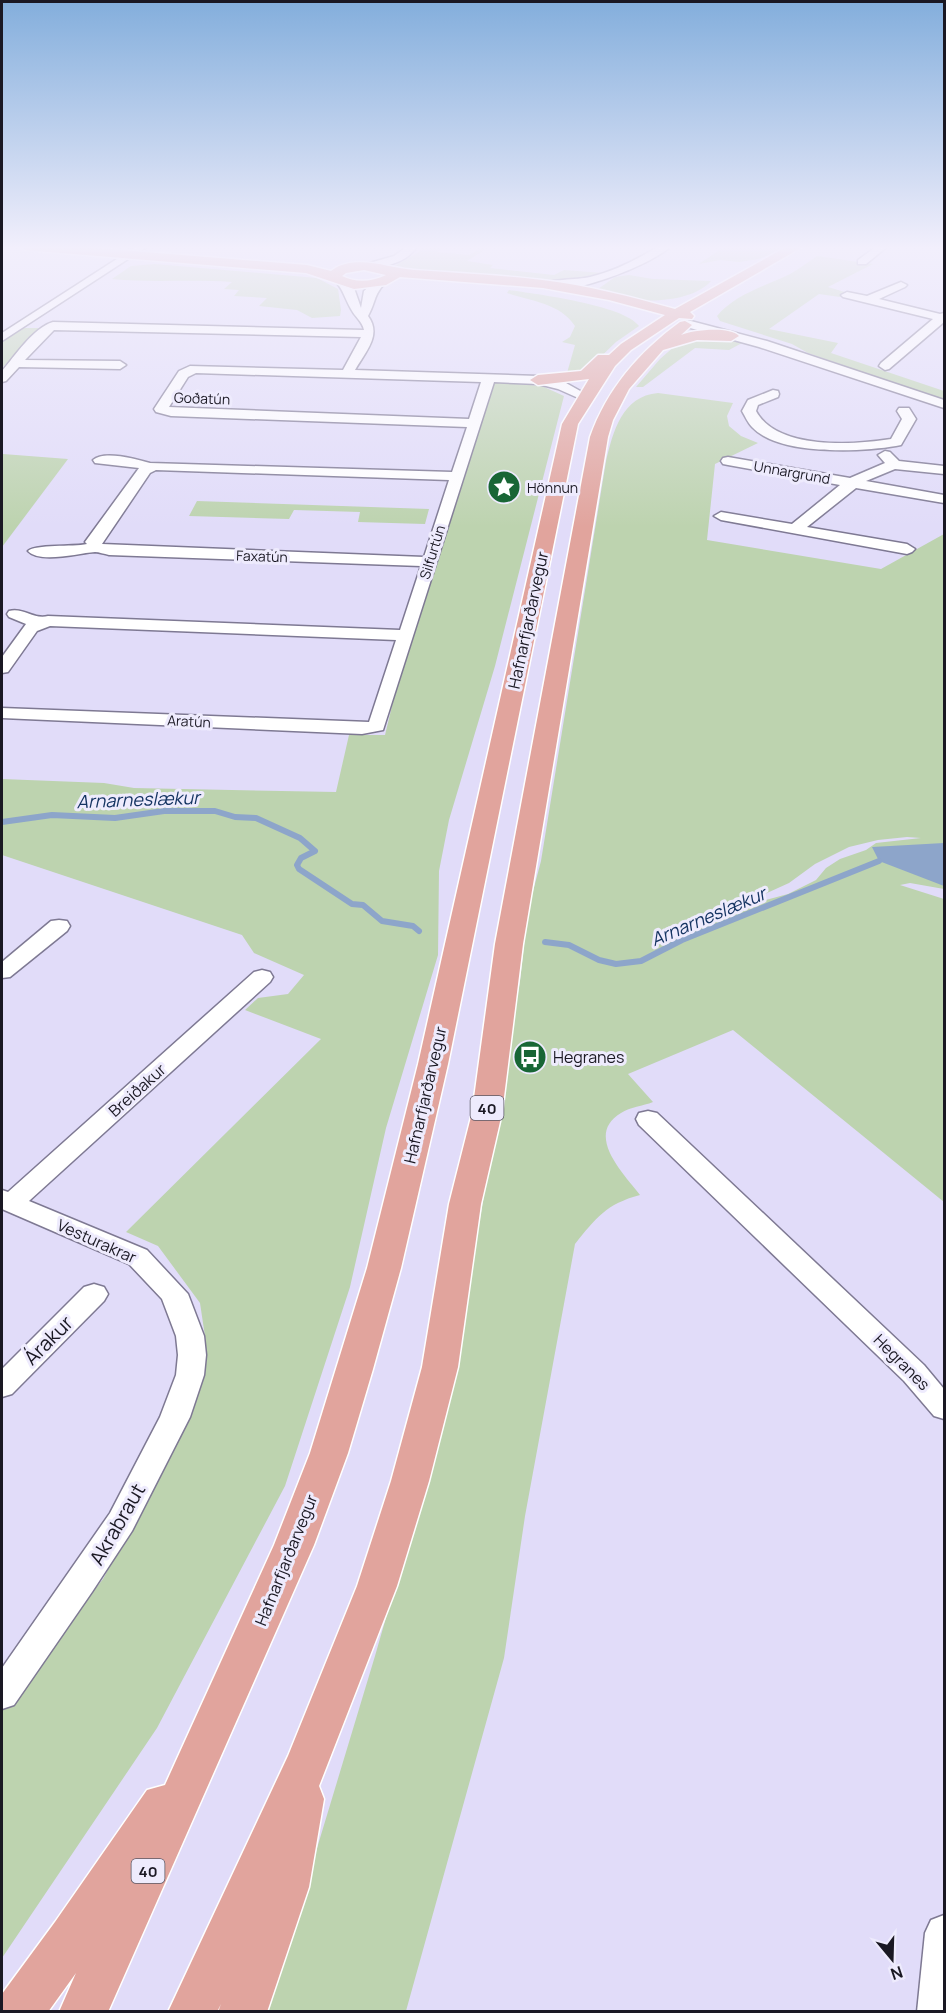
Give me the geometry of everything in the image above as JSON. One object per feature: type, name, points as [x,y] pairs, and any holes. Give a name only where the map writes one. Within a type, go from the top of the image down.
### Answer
[{"type":"main road","points":[[538,380],[586,375],[600,359],[629,340]]},
{"type":"main road","name":"Hafnarfjarðarvegur","points":[[83,2012],[212,1731],[294,1545],[329,1453],[384,1268],[433,1064],[570,424],[585,397],[609,363],[633,340]]},
{"type":"main road","name":"Hafnarfjarðarvegur","points":[[192,2012],[308,1761],[377,1586],[410,1481],[440,1366],[465,1204],[487,1113],[509,944],[599,437],[605,416],[614,402],[637,340]]},
{"type":"main road","points":[[18,2012],[72,1939],[212,1731]]},
{"type":"main road","points":[[242,2012],[286,1887],[308,1761]]},
{"type":"street","points":[[2,378],[36,340]]},
{"type":"street","points":[[347,374],[367,340]]},
{"type":"street","points":[[747,340],[945,404]]},
{"type":"street","points":[[756,340],[763,344]]},
{"type":"street","points":[[885,366],[916,340]]},
{"type":"street","points":[[15,363],[120,365]]},
{"type":"street","name":"Goðatún","points":[[474,423],[167,412],[161,409],[183,374],[191,370],[538,380],[562,386],[585,397]]},
{"type":"street","name":"Silfurtún","points":[[377,726],[489,378]]},
{"type":"street","points":[[773,393],[753,403],[749,411],[752,420],[775,435],[819,446],[875,446],[896,442],[908,423],[909,419],[904,411]]},
{"type":"street","points":[[875,446],[895,465]]},
{"type":"street","points":[[100,460],[126,461],[150,467],[457,476]]},
{"type":"street","name":"Unnargrund","points":[[728,461],[945,499]]},
{"type":"street","name":"Unnargrund","points":[[795,529],[874,470],[895,465],[945,470]]},
{"type":"street","points":[[96,547],[93,542],[143,472],[150,467]]},
{"type":"street","points":[[721,516],[907,549]]},
{"type":"street","name":"Faxatún","points":[[36,551],[72,552],[96,547],[109,550],[429,562]]},
{"type":"street","points":[[15,614],[38,623]]},
{"type":"street","points":[[2,668],[31,628],[38,623],[54,621],[407,635]]},
{"type":"street","name":"Aratún","points":[[2,713],[362,729],[377,726]]},
{"type":"street","points":[[2,972],[59,926]]},
{"type":"street","name":"Breiðakur","points":[[6,1201],[262,977]]},
{"type":"street","name":"Hegranes","points":[[648,1119],[914,1373],[945,1408]]},
{"type":"street","name":"Vesturakrar","points":[[6,1201],[138,1257],[174,1294],[190,1336]]},
{"type":"street","name":"Árakur","points":[[2,1386],[94,1294]]},
{"type":"street","name":"Akrabraut","points":[[2,1694],[121,1522],[176,1417],[186,1392],[190,1375],[190,1336]]},
{"type":"street","points":[[936,2012],[945,1933]]},
{"type":"green space","points":[[5,340],[28,340],[2,368],[2,342]]},
{"type":"green space","points":[[565,340],[619,340],[585,372],[567,373],[575,345],[562,342]]},
{"type":"green space","points":[[692,340],[733,340],[742,343],[729,350],[695,348],[643,387],[636,387],[660,359],[676,345]]},
{"type":"green space","points":[[779,340],[823,340],[838,343],[831,353],[944,391],[944,401],[808,353]]},
{"type":"green space","points":[[493,382],[542,386],[564,396],[495,666],[449,820],[439,871],[438,955],[386,1128],[350,1287],[285,1486],[157,1728],[2,1958],[2,1705],[103,1579],[190,1412],[206,1343],[200,1303],[158,1246],[126,1232],[321,1039],[245,1010],[258,998],[288,994],[304,975],[254,953],[242,935],[2,855],[2,779],[104,783],[134,788],[336,792],[349,735],[385,735],[405,652]]},
{"type":"green space","points":[[658,393],[733,403],[727,416],[729,426],[741,436],[758,443],[715,464],[707,540],[881,569],[944,534],[944,889],[910,883],[900,885],[944,899],[944,1202],[733,1030],[628,1074],[653,1102],[621,1113],[611,1122],[606,1132],[607,1143],[617,1166],[640,1195],[618,1203],[603,1213],[575,1244],[525,1516],[504,1658],[406,2011],[264,2012],[292,1931],[375,1656],[451,1391],[520,981],[528,910],[541,861],[606,461],[621,417],[636,401]],"holes":[[[921,838],[876,843],[866,850],[840,859],[826,868],[816,880],[788,894],[754,903],[749,901],[789,883],[815,864],[849,847],[878,840]]]},
{"type":"green space","points":[[3,454],[68,459],[2,547],[2,456]]},
{"type":"green space","points":[[197,501],[429,509],[425,524],[358,522],[360,512],[294,510],[289,519],[189,516]]},
{"type":"water","points":[[944,843],[944,886],[879,861],[872,847]]},
{"type":"waterway","name":"Arnarneslækur","points":[[2,822],[52,815],[115,818],[164,811],[215,811],[235,817],[256,818],[300,838],[315,851],[301,858],[297,865],[299,869],[352,904],[363,905],[382,921],[413,926],[419,931]]},
{"type":"waterway","name":"Arnarneslækur","points":[[545,942],[569,945],[599,960],[616,964],[641,961],[682,940],[879,861]]},
{"type":"place","name":"Hönnun","points":[[504,487]]},
{"type":"place","name":"Hegranes","points":[[530,1057]]}]
